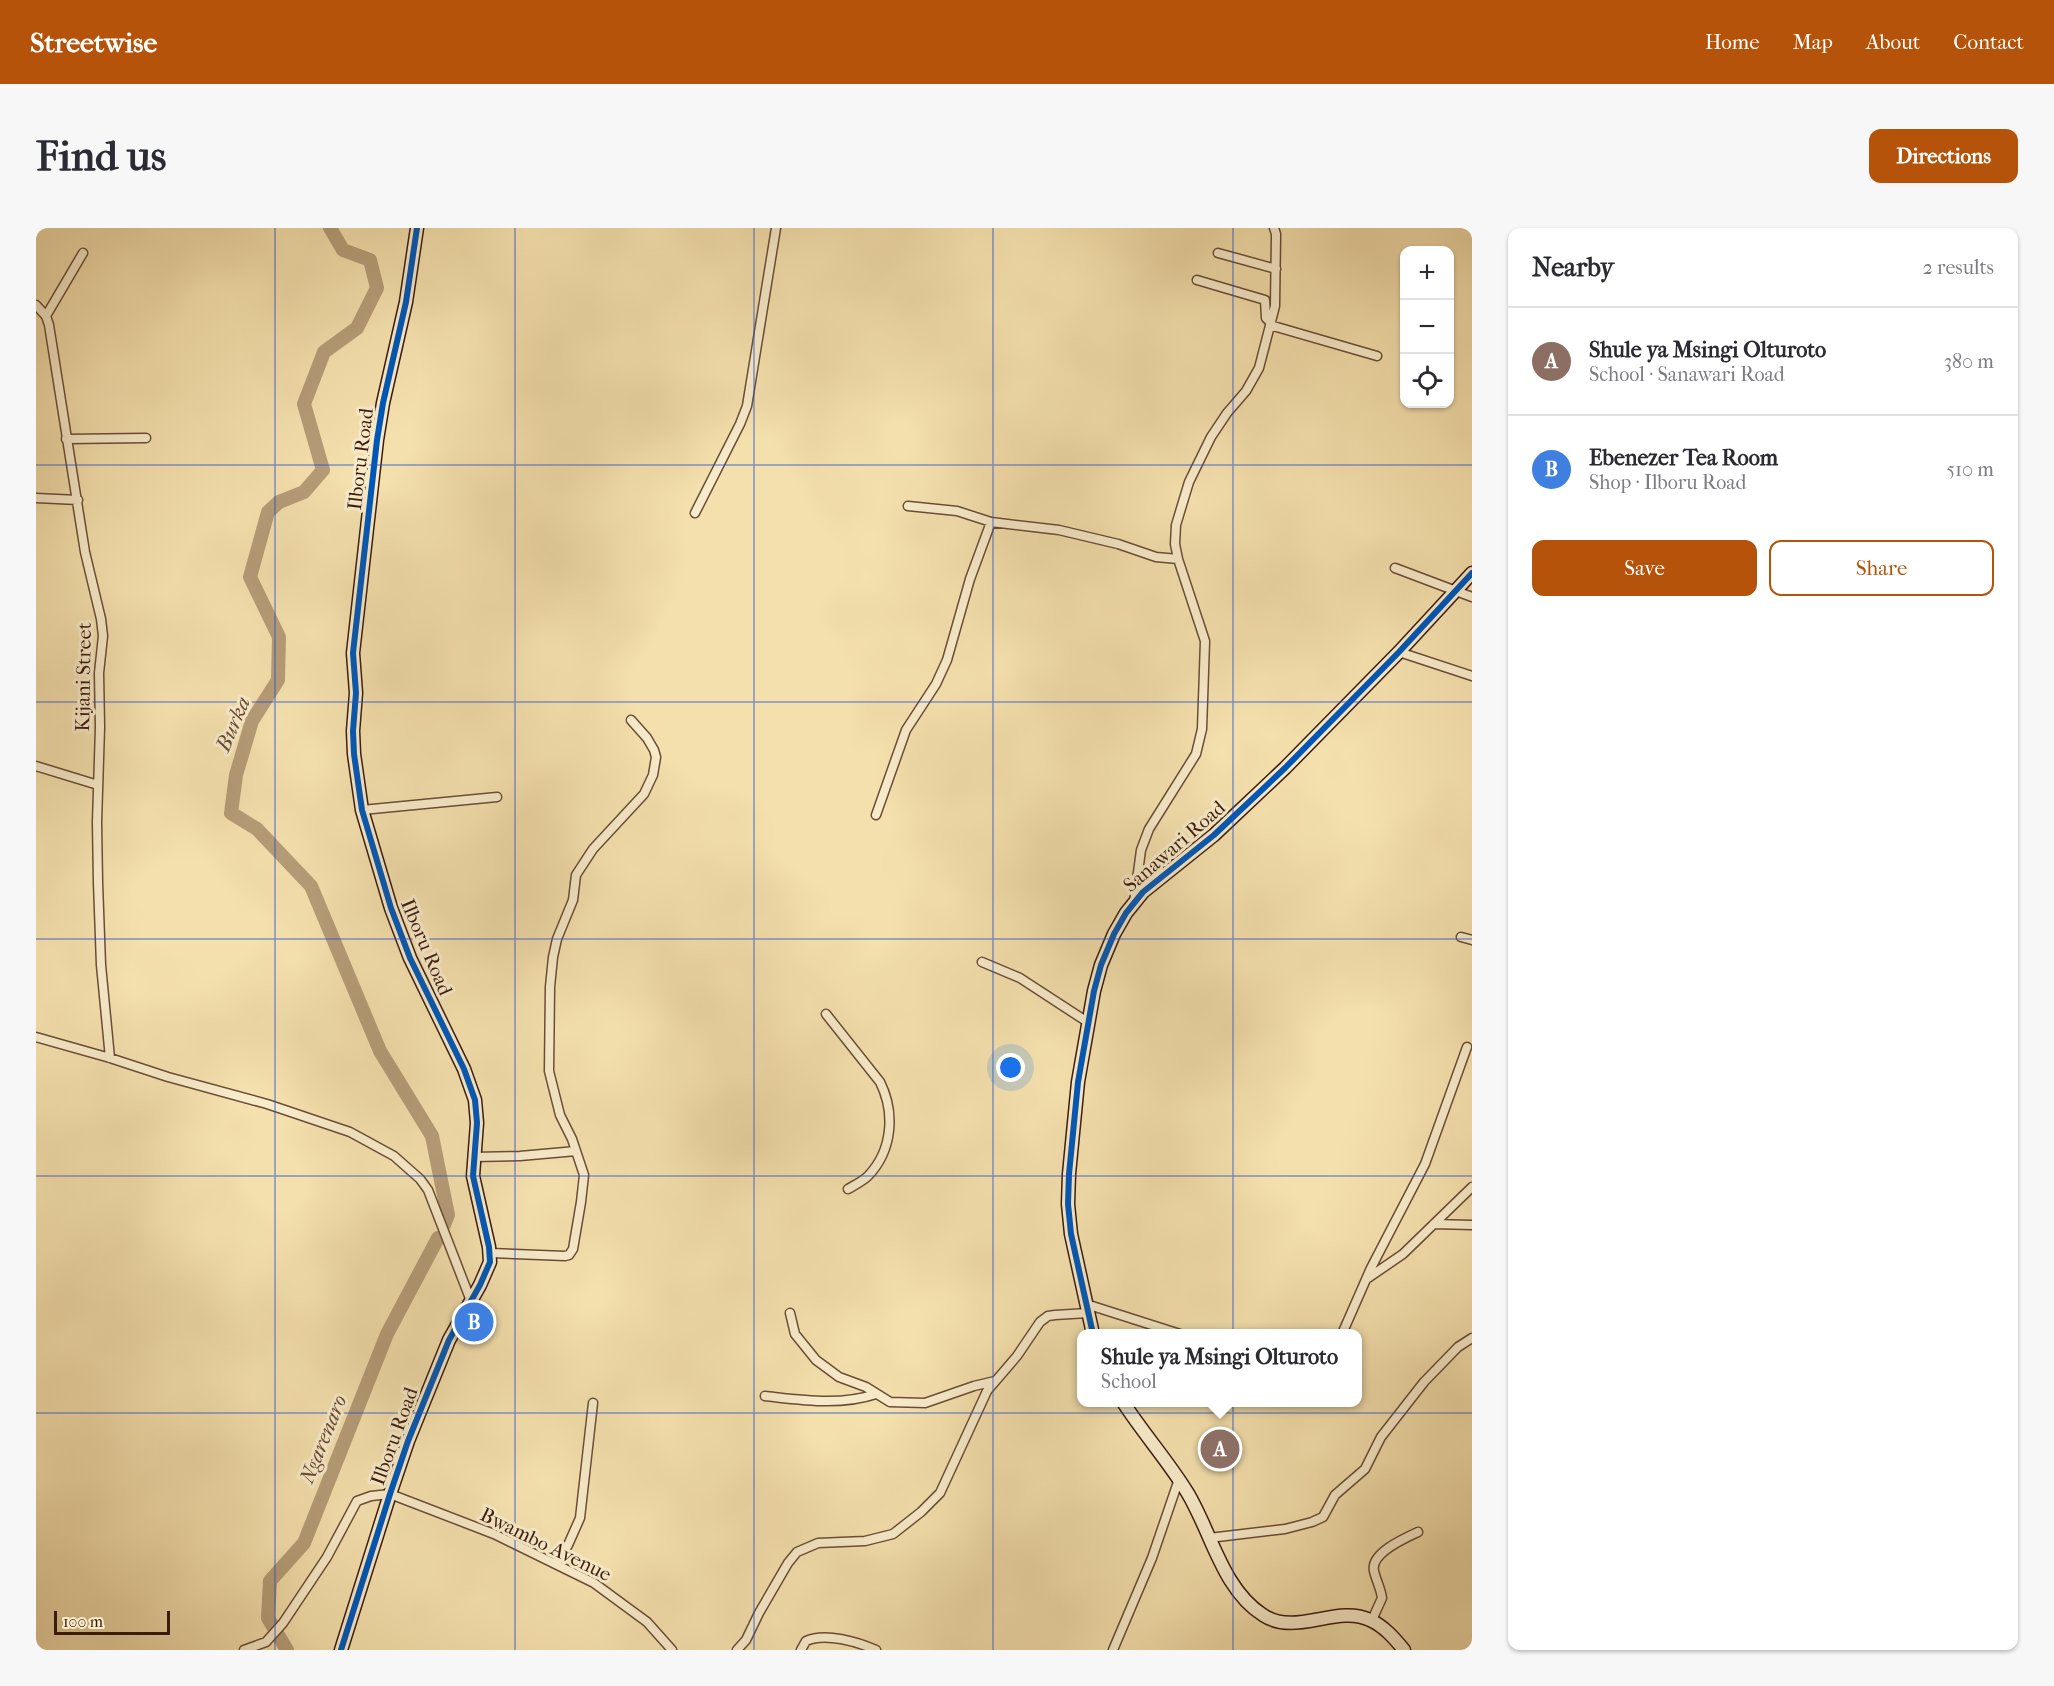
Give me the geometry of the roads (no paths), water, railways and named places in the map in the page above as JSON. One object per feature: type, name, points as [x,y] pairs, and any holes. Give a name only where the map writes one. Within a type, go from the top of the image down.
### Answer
[{"type":"street","name":"Ilboru Road","points":[[341,1650],[390,1494],[438,1365],[452,1334],[488,1269],[490,1253],[474,1186],[477,1123],[472,1090],[455,1049],[410,958],[380,874],[362,810],[353,731],[356,693],[353,653],[383,403],[406,302],[417,228]]},
{"type":"street","points":[[695,513],[740,424],[747,405],[777,228]]},
{"type":"street","points":[[1134,902],[1141,850],[1149,830],[1196,754],[1202,729],[1205,641],[1178,559],[1175,544],[1176,525],[1189,482],[1211,437],[1246,391],[1259,368],[1275,306],[1276,234],[1274,228]]},
{"type":"street","points":[[36,305],[46,316],[83,252]]},
{"type":"street","points":[[1218,253],[1276,269]]},
{"type":"street","points":[[1197,280],[1265,300],[1266,318],[1270,324],[1377,356]]},
{"type":"street","name":"Kijani Street","points":[[46,316],[85,552],[100,607],[103,636],[99,672],[98,921],[110,1058]]},
{"type":"street","points":[[66,439],[146,438]]},
{"type":"street","points":[[36,498],[78,500]]},
{"type":"street","points":[[908,506],[957,511],[991,522],[1059,530],[1118,544],[1156,557],[1178,559]]},
{"type":"street","points":[[876,815],[906,730],[936,684],[947,660],[970,579],[991,522]]},
{"type":"street","points":[[1395,568],[1472,597]]},
{"type":"street","name":"Sanawari Road","points":[[1092,1329],[1071,1234],[1068,1189],[1078,1082],[1097,977],[1106,951],[1126,912],[1143,892],[1214,835],[1303,751],[1472,573]]},
{"type":"street","points":[[1399,652],[1472,676]]},
{"type":"street","points":[[490,1253],[569,1255],[573,1249],[584,1175],[551,1087],[549,1071],[550,987],[555,948],[573,900],[576,874],[593,849],[644,794],[653,775],[656,758],[654,750],[631,720]]},
{"type":"street","points":[[36,766],[98,785]]},
{"type":"street","points":[[362,810],[497,797]]},
{"type":"street","points":[[1461,938],[1472,940]]},
{"type":"street","points":[[982,962],[1020,978],[1089,1023]]},
{"type":"street","points":[[826,1014],[880,1082],[886,1095],[890,1115],[889,1138],[879,1161],[868,1176],[848,1189]]},
{"type":"street","points":[[36,1037],[267,1104],[350,1132],[394,1156],[420,1179],[428,1190],[471,1301]]},
{"type":"street","points":[[1344,1329],[1371,1268],[1425,1164],[1467,1047]]},
{"type":"street","points":[[474,1157],[576,1152]]},
{"type":"street","points":[[1368,1278],[1402,1254],[1472,1187]]},
{"type":"street","points":[[1434,1224],[1472,1225]]},
{"type":"street","points":[[737,1650],[746,1640],[788,1563],[797,1552],[818,1543],[865,1541],[893,1534],[932,1503],[950,1473],[987,1391],[1017,1356],[1043,1319],[1087,1308],[1162,1329]]},
{"type":"street","points":[[790,1313],[795,1334],[816,1360],[839,1377],[866,1387],[890,1402],[925,1403],[995,1381]]},
{"type":"street","points":[[1209,1538],[1285,1529],[1323,1517],[1335,1495],[1365,1469],[1381,1437],[1424,1382],[1458,1347],[1472,1338]]},
{"type":"street","points":[[765,1396],[829,1401],[865,1398],[876,1394]]},
{"type":"street","points":[[556,1564],[568,1545],[580,1518],[593,1403]]},
{"type":"street","points":[[1127,1407],[1179,1479],[1222,1564],[1244,1597],[1265,1617],[1286,1623],[1355,1616],[1372,1620],[1395,1639],[1404,1650]]},
{"type":"street","points":[[1113,1650],[1152,1558],[1179,1479]]},
{"type":"street","points":[[244,1650],[266,1642],[283,1623],[327,1557],[357,1501],[362,1498],[390,1494]]},
{"type":"street","name":"Bwambo Avenue","points":[[390,1494],[494,1534],[594,1583],[647,1622],[672,1650]]},
{"type":"street","points":[[1372,1620],[1382,1598],[1374,1572],[1376,1561],[1380,1554],[1418,1532]]},
{"type":"street","points":[[801,1650],[806,1641],[814,1638],[848,1639],[876,1650]]},
{"type":"waterway","name":"Burka","points":[[330,228],[343,250],[370,260],[377,288],[357,328],[324,352],[304,404],[323,470],[304,492],[279,502],[268,512],[250,577],[279,637],[278,680],[252,721],[236,775],[231,813],[257,829],[311,886],[380,1051],[432,1136],[448,1215],[444,1225]]},
{"type":"waterway","name":"Ngarenaro","points":[[287,1650],[268,1618],[270,1581],[304,1543],[387,1334],[438,1238]]},
{"type":"place","name":"Ebenezer Tea Room","points":[[474,1322]]},
{"type":"place","name":"Shule ya Msingi Olturoto","points":[[1220,1449]]}]
